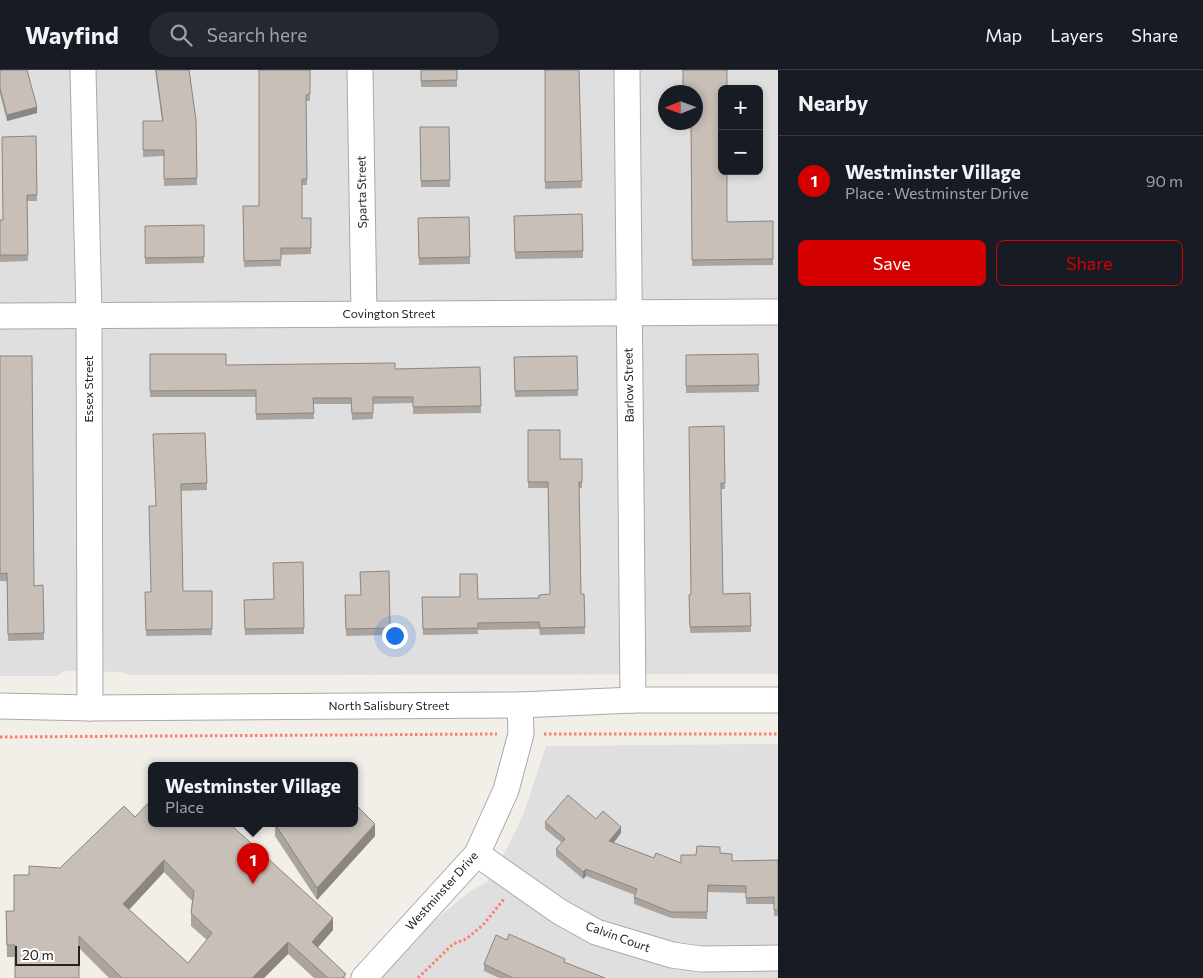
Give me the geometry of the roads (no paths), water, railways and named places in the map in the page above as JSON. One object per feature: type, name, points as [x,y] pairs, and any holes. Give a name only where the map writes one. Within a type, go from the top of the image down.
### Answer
[{"type":"street","name":"Essex Street","points":[[83,70],[89,315],[90,708]]},
{"type":"street","name":"Sparta Street","points":[[360,70],[364,314]]},
{"type":"street","name":"Barlow Street","points":[[627,70],[628,312],[634,700]]},
{"type":"street","name":"Covington Street","points":[[0,316],[778,312]]},
{"type":"street","name":"North Salisbury Street","points":[[0,706],[90,708],[520,705],[634,700],[778,700]]},
{"type":"street","name":"Westminster Drive","points":[[364,978],[477,854],[506,790],[520,734],[520,705]]},
{"type":"street","name":"Calvin Court","points":[[477,854],[560,912],[596,932],[662,953],[701,959],[778,958]]},
{"type":"place","name":"Westminster Village","points":[[253,884]]}]
